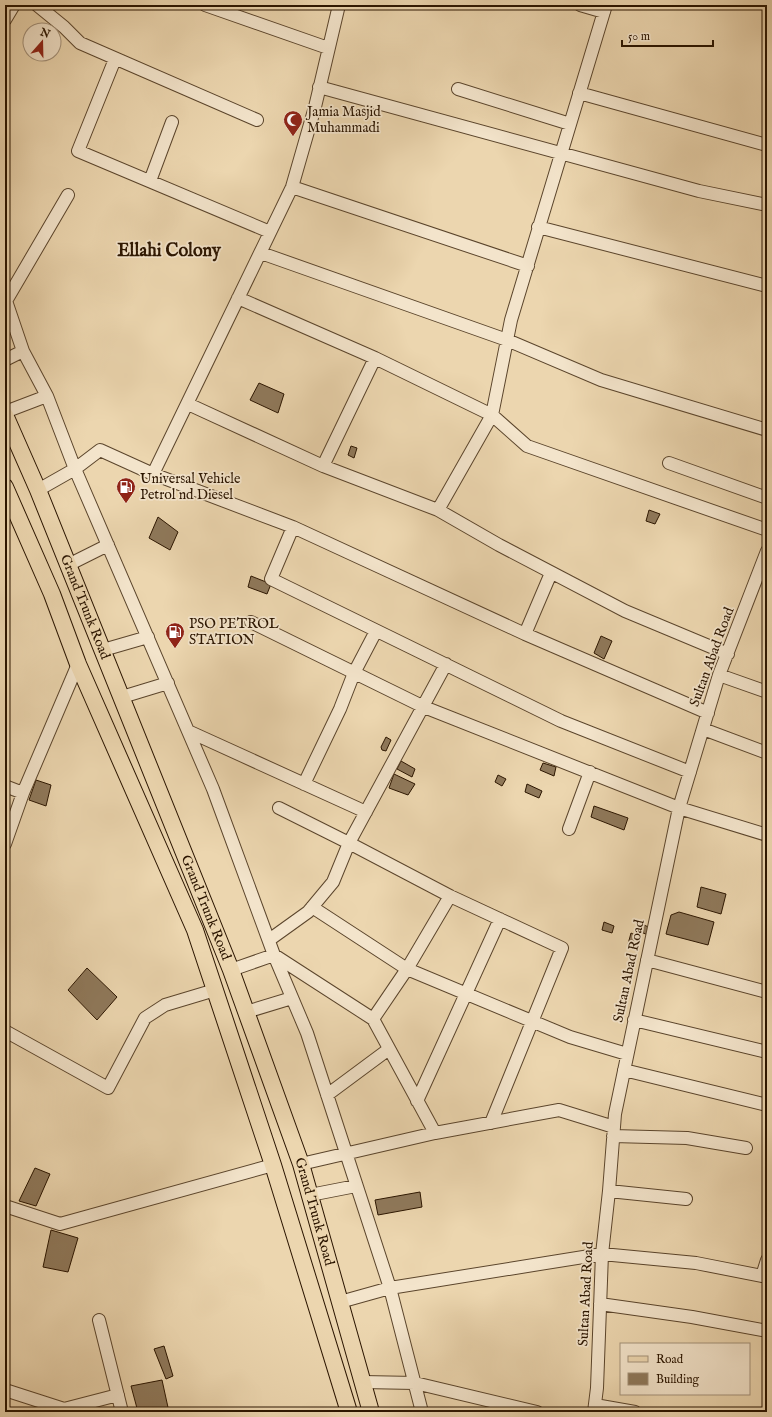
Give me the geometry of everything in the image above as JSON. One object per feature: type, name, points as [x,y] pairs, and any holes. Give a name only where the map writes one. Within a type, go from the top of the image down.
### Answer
[{"type":"main road","name":"Grand Trunk Road","points":[[5,415],[38,490],[231,970],[301,1164],[371,1412]]},
{"type":"main road","name":"Grand Trunk Road","points":[[5,487],[52,594],[78,664],[195,930],[273,1165],[349,1412]]},
{"type":"main road","points":[[226,1024],[247,1015]]},
{"type":"street","points":[[5,20],[14,5]]},
{"type":"street","points":[[36,5],[64,27],[80,43],[257,120]]},
{"type":"street","points":[[205,5],[328,48]]},
{"type":"street","points":[[153,474],[292,187],[320,86],[339,5]]},
{"type":"street","points":[[438,510],[492,415],[507,340],[538,227],[605,8],[580,5]]},
{"type":"street","points":[[115,59],[78,151],[270,232]]},
{"type":"street","points":[[320,86],[699,191],[767,205]]},
{"type":"street","points":[[458,89],[570,124]]},
{"type":"street","points":[[579,93],[767,145]]},
{"type":"street","points":[[150,181],[172,122]]},
{"type":"street","points":[[292,187],[528,266]]},
{"type":"street","points":[[68,195],[6,299],[23,351],[47,396],[75,469],[213,789],[274,955],[307,1033],[345,1154],[390,1288],[422,1412]]},
{"type":"street","points":[[538,227],[767,286]]},
{"type":"street","points":[[260,252],[507,340],[601,380],[767,430]]},
{"type":"street","points":[[238,298],[375,358],[492,415],[527,446],[767,530]]},
{"type":"street","points":[[5,360],[23,351]]},
{"type":"street","points":[[323,466],[375,358]]},
{"type":"street","points":[[5,412],[47,396]]},
{"type":"street","points":[[188,404],[323,466],[438,510],[499,545],[625,611],[728,654]]},
{"type":"street","points":[[38,490],[75,469],[100,450],[153,474],[293,528],[525,634],[708,713]]},
{"type":"street","points":[[668,463],[767,498]]},
{"type":"street","points":[[293,528],[270,579],[562,721],[690,772]]},
{"type":"street","points":[[68,565],[108,545]]},
{"type":"street","name":"Sultan Abad Road","points":[[594,1409],[602,1254],[609,1191],[613,1131],[627,1054],[679,808],[719,675],[762,582],[767,552]]},
{"type":"street","points":[[525,634],[551,573]]},
{"type":"street","points":[[251,622],[424,707],[679,808],[767,835]]},
{"type":"street","points":[[304,784],[340,709],[354,673],[376,631]]},
{"type":"street","points":[[103,650],[148,637]]},
{"type":"street","points":[[5,844],[23,793],[78,664]]},
{"type":"street","points":[[269,940],[308,912],[333,882],[349,843],[446,664]]},
{"type":"street","points":[[719,675],[767,692]]},
{"type":"street","points":[[122,697],[168,683]]},
{"type":"street","points":[[703,729],[767,753]]},
{"type":"street","points":[[188,731],[366,812]]},
{"type":"street","points":[[569,829],[590,772]]},
{"type":"street","points":[[5,786],[23,793]]},
{"type":"street","points":[[279,808],[450,896],[562,948],[491,1122]]},
{"type":"street","points":[[373,1019],[407,969],[450,896]]},
{"type":"street","points":[[312,907],[407,969],[570,1037],[627,1054]]},
{"type":"street","points":[[417,1101],[500,919]]},
{"type":"street","points":[[231,970],[274,955]]},
{"type":"street","points":[[274,955],[373,1019],[435,1133]]},
{"type":"street","points":[[647,960],[767,992]]},
{"type":"street","points":[[5,1031],[108,1088],[146,1018],[165,1005],[215,990]]},
{"type":"street","points":[[247,1015],[292,998]]},
{"type":"street","points":[[634,1020],[767,1052]]},
{"type":"street","points":[[327,1095],[389,1049]]},
{"type":"street","points":[[624,1070],[767,1105]]},
{"type":"street","points":[[301,1164],[435,1133],[559,1110],[613,1131],[687,1138],[746,1148]]},
{"type":"street","points":[[5,1206],[60,1224],[273,1165]]},
{"type":"street","points":[[310,1195],[356,1186]]},
{"type":"street","points":[[609,1191],[686,1199]]},
{"type":"street","points":[[340,1302],[390,1288],[602,1254],[696,1263],[765,1276],[767,1260]]},
{"type":"street","points":[[600,1304],[692,1317],[767,1331]]},
{"type":"street","points":[[99,1320],[122,1412]]},
{"type":"street","points":[[363,1382],[415,1383],[537,1412]]},
{"type":"street","points":[[5,1390],[64,1409],[118,1395]]},
{"type":"street","points":[[594,1409],[635,1412]]},
{"type":"building","points":[[259,383],[284,394],[278,413],[250,400]]},
{"type":"building","points":[[351,446],[357,448],[354,458],[348,455]]},
{"type":"building","points":[[649,510],[660,514],[655,524],[646,521]]},
{"type":"building","points":[[158,517],[178,532],[170,550],[149,538]]},
{"type":"building","points":[[251,576],[271,584],[267,594],[248,587]]},
{"type":"building","points":[[601,636],[612,641],[604,659],[594,653]]},
{"type":"building","points":[[386,737],[391,740],[386,751],[382,750],[381,747]]},
{"type":"building","points":[[401,761],[415,769],[412,777],[397,769]]},
{"type":"building","points":[[543,763],[556,767],[554,776],[540,770]]},
{"type":"building","points":[[394,774],[415,784],[408,795],[389,788]]},
{"type":"building","points":[[498,775],[506,779],[502,786],[495,782]]},
{"type":"building","points":[[36,780],[51,785],[46,806],[29,800]]},
{"type":"building","points":[[527,784],[542,791],[539,798],[525,792]]},
{"type":"building","points":[[594,806],[628,818],[624,830],[591,817]]},
{"type":"building","points":[[701,887],[726,894],[721,914],[697,907]]},
{"type":"building","points":[[679,912],[714,922],[708,945],[666,934],[671,915]]},
{"type":"building","points":[[604,922],[614,926],[612,933],[602,930]]},
{"type":"building","points":[[639,923],[651,928],[648,935],[636,930]]},
{"type":"building","points":[[631,933],[635,935],[633,945],[628,944]]},
{"type":"building","points":[[87,968],[117,997],[97,1020],[68,990]]},
{"type":"building","points":[[35,1168],[50,1174],[36,1206],[19,1201]]},
{"type":"building","points":[[420,1192],[422,1207],[378,1215],[375,1200]]},
{"type":"building","points":[[51,1230],[78,1238],[68,1272],[43,1267]]},
{"type":"building","points":[[164,1346],[173,1376],[166,1379],[154,1349]]},
{"type":"building","points":[[162,1380],[169,1412],[138,1412],[131,1386]]},
{"type":"place","name":"Jamia Masjid Muhammadi","points":[[293,137]]},
{"type":"place","name":"Universal Vehicle Petrol nd Diesel","points":[[126,504]]},
{"type":"place","name":"PSO PETROL STATION","points":[[175,649]]},
{"type":"district","name":"Ellahi Colony","points":[[169,251]]}]
